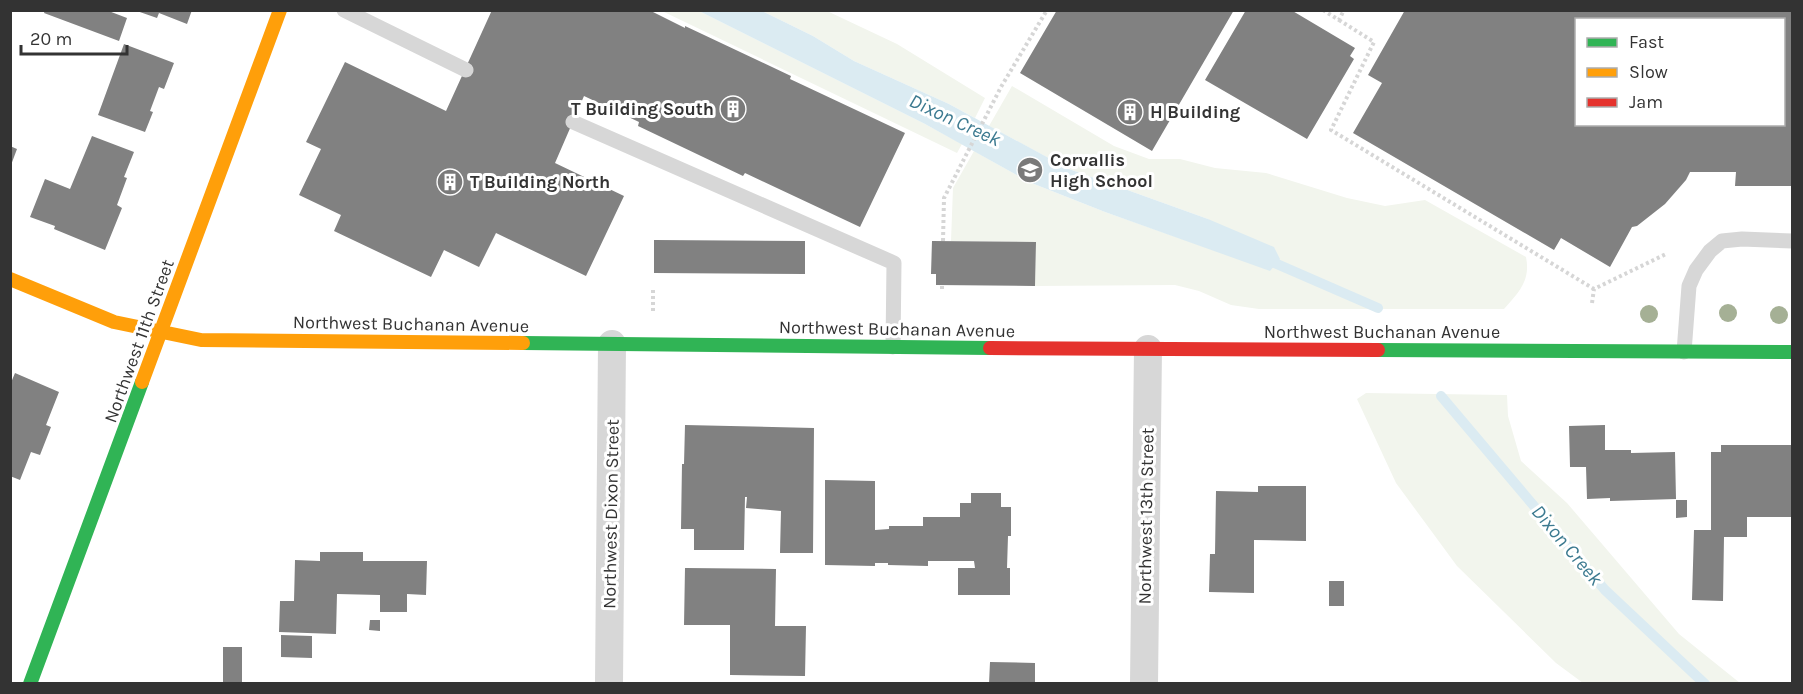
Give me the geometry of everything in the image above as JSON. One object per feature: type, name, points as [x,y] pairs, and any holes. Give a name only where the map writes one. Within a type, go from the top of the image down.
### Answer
[{"type":"street","name":"Northwest 11th Street","points":[[30,684],[280,10]]},
{"type":"street","name":"Northwest Buchanan Avenue","points":[[10,279],[114,322],[206,340],[1148,349],[1792,352]]},
{"type":"street","name":"Northwest Dixon Street","points":[[609,684],[612,344]]},
{"type":"street","name":"Northwest 13th Street","points":[[1144,684],[1148,349]]},
{"type":"lane","points":[[344,10],[466,70]]},
{"type":"lane","points":[[573,122],[894,263],[893,346]]},
{"type":"lane","points":[[1684,351],[1689,286],[1696,270],[1710,251],[1722,241],[1742,239],[1792,241]]},
{"type":"path","points":[[943,241],[944,198],[1001,87],[1047,10]]},
{"type":"path","points":[[1323,10],[1374,42],[1331,130],[1594,289]]},
{"type":"path","points":[[1339,20],[1344,10]]},
{"type":"path","points":[[1594,289],[1666,254]]},
{"type":"path","points":[[1592,303],[1594,289]]},
{"type":"shaded area","points":[[662,11],[699,11],[962,144],[957,153]]},
{"type":"shaded area","points":[[762,11],[827,11],[897,44],[985,98],[975,118],[854,61],[813,36]]},
{"type":"shaded area","points":[[1012,86],[1114,146],[1149,159],[1180,159],[1215,168],[1266,173],[1347,198],[1385,206],[1425,200],[1526,257],[1525,280],[1504,309],[1259,309],[1231,305],[1199,291],[1175,285],[1035,286],[1036,242],[951,241],[953,188],[974,151],[1029,182],[1105,212],[1270,270],[1208,219],[1069,169],[989,126]]},
{"type":"shaded area","points":[[1366,393],[1507,395],[1508,416],[1521,461],[1567,503],[1679,634],[1740,683],[1583,683],[1556,663],[1457,566],[1396,483],[1357,399]]},
{"type":"water","points":[[699,11],[762,11],[813,36],[854,61],[949,104],[1069,169],[1208,219],[1274,247],[1280,259],[1270,271],[1105,212],[1029,182],[925,124]]},
{"type":"building","points":[[45,10],[106,10],[127,18],[119,41],[44,13]]},
{"type":"building","points":[[134,10],[192,10],[187,24],[159,13],[157,18]]},
{"type":"building","points":[[492,10],[649,10],[791,76],[790,79],[905,133],[860,227],[745,173],[743,176],[638,126],[639,122],[584,96],[555,163],[624,196],[586,276],[496,233],[479,267],[444,250],[431,277],[334,231],[341,215],[299,195],[321,149],[306,142],[345,62],[446,111]]},
{"type":"building","name":"H Building","points":[[1057,10],[1234,10],[1152,151],[1020,73]]},
{"type":"building","points":[[1246,10],[1291,10],[1355,48],[1350,56],[1354,59],[1307,139],[1205,80]]},
{"type":"building","points":[[1405,10],[1792,10],[1792,186],[1735,186],[1736,172],[1690,172],[1665,204],[1637,226],[1632,227],[1610,267],[1561,238],[1554,250],[1353,133],[1382,83],[1368,75]]},
{"type":"building","points":[[124,44],[174,63],[164,89],[159,87],[145,132],[98,115]]},
{"type":"building","points":[[92,136],[134,152],[124,177],[127,178],[117,205],[122,208],[105,250],[54,229],[55,226],[30,217],[45,179],[70,189]]},
{"type":"building","points":[[10,146],[17,149],[11,165],[10,165]]},
{"type":"building","points":[[654,240],[805,241],[805,274],[654,273]]},
{"type":"building","points":[[932,241],[1036,242],[1035,286],[936,285],[936,274],[931,274]]},
{"type":"building","points":[[15,373],[59,392],[46,425],[51,427],[40,455],[31,452],[20,480],[10,476],[10,385]]},
{"type":"building","points":[[685,425],[814,428],[813,553],[780,553],[781,511],[746,508],[747,497],[745,497],[744,550],[694,550],[694,529],[681,529]]},
{"type":"building","points":[[1605,425],[1605,450],[1631,450],[1631,453],[1675,452],[1676,499],[1610,501],[1610,498],[1587,499],[1586,467],[1570,467],[1569,426]]},
{"type":"building","points":[[1721,445],[1792,445],[1792,517],[1747,517],[1747,537],[1724,537],[1723,601],[1692,600],[1694,530],[1711,530],[1711,452],[1721,452]]},
{"type":"building","points":[[825,480],[875,481],[875,530],[889,529],[889,526],[923,526],[923,517],[960,517],[960,503],[971,503],[971,493],[1001,493],[1001,507],[1011,507],[1011,536],[1008,536],[1007,568],[1010,568],[1010,595],[958,595],[958,568],[975,568],[974,561],[928,561],[928,566],[888,565],[888,563],[875,563],[875,566],[825,565]]},
{"type":"building","points":[[1258,486],[1306,486],[1306,541],[1254,540],[1254,593],[1209,592],[1210,554],[1215,554],[1216,491],[1258,492]]},
{"type":"building","points":[[1676,500],[1687,500],[1687,517],[1676,518]]},
{"type":"building","points":[[320,552],[363,552],[363,561],[427,561],[426,595],[407,594],[407,612],[380,612],[380,595],[337,594],[336,634],[279,632],[280,601],[294,601],[295,560],[320,561]]},
{"type":"building","points":[[685,568],[776,569],[775,626],[806,626],[805,676],[730,675],[730,625],[684,625]]},
{"type":"building","points":[[1329,581],[1344,581],[1344,606],[1329,606]]},
{"type":"building","points":[[370,620],[380,620],[380,631],[369,630]]},
{"type":"building","points":[[281,635],[312,636],[312,658],[281,657]]},
{"type":"building","points":[[223,647],[242,647],[242,684],[223,684]]},
{"type":"building","points":[[990,662],[1035,663],[1035,684],[989,684]]},
{"type":"waterway","name":"Dixon Creek","points":[[1263,258],[1378,308]]},
{"type":"waterway","name":"Dixon Creek","points":[[1441,396],[1605,590],[1705,684]]},
{"type":"traffic: fast","points":[[523,343],[990,348]]},
{"type":"traffic: fast","points":[[1378,350],[1792,352]]},
{"type":"traffic: fast","points":[[30,684],[142,382]]},
{"type":"traffic: slow","points":[[142,382],[280,10]]},
{"type":"traffic: slow","points":[[10,279],[114,322],[201,340],[523,343]]},
{"type":"traffic: jam","points":[[990,348],[1378,350]]},
{"type":"place","name":"T Building South","points":[[733,109]]},
{"type":"place","name":"H Building","points":[[1130,112]]},
{"type":"place","name":"Corvallis High School","points":[[1030,170]]},
{"type":"place","name":"T Building North","points":[[450,182]]}]
